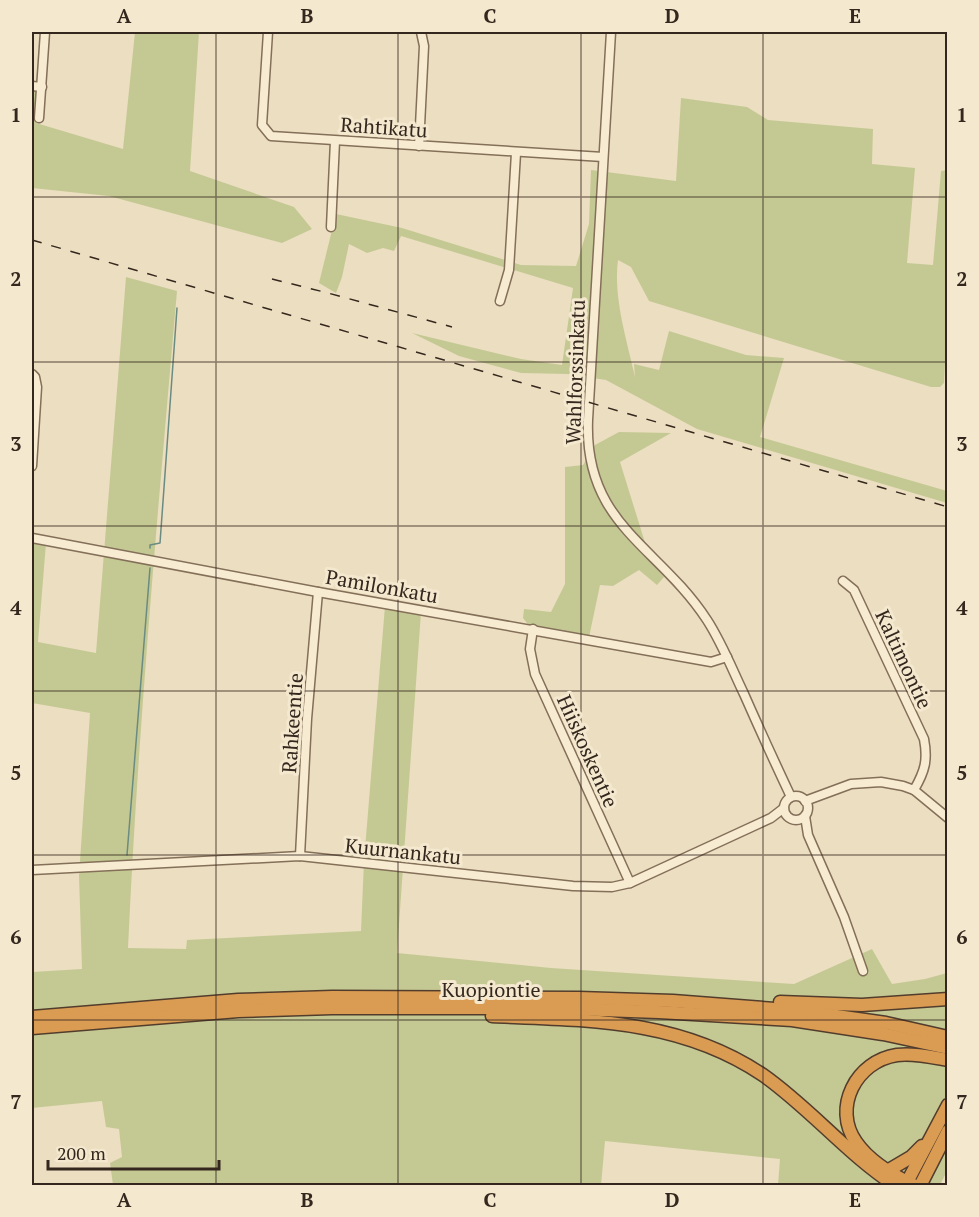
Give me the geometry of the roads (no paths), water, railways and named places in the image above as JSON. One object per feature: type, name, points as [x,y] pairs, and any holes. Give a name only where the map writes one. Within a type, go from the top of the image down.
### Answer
[{"type":"highway","name":"Kuopiontie","points":[[112,1016],[238,1000],[332,997],[497,997],[674,1001],[844,1016],[948,1037]]},
{"type":"highway","points":[[674,1001],[809,1002],[862,1005],[948,999]]},
{"type":"highway","name":"Kuopiontie","points":[[32,1017],[332,1008],[576,1009],[792,1020],[883,1034],[948,1048]]},
{"type":"highway","points":[[420,1008],[448,1014],[597,1020],[647,1027],[723,1052],[764,1076],[876,1173],[905,1185]]},
{"type":"highway","name":"Kuopiontie","points":[[32,1028],[89,1017]]},
{"type":"highway","points":[[905,1185],[862,1149],[850,1130],[849,1101],[856,1079],[875,1062],[892,1056],[909,1055],[948,1060]]},
{"type":"highway","points":[[905,1185],[948,1105]]},
{"type":"highway","points":[[920,1185],[948,1131]]},
{"type":"highway","points":[[889,1170],[911,1157],[932,1135]]},
{"type":"street","points":[[39,118],[45,32]]},
{"type":"street","name":"Rahtikatu","points":[[267,32],[262,125],[271,136],[603,157]]},
{"type":"street","points":[[419,146],[424,46],[422,32]]},
{"type":"street","name":"Wahlforssinkatu","points":[[611,32],[587,437],[590,464],[597,485],[615,517],[697,606],[712,628],[791,797]]},
{"type":"street","points":[[32,86],[42,87]]},
{"type":"street","points":[[331,227],[335,141]]},
{"type":"street","points":[[500,301],[509,270],[516,153]]},
{"type":"street","points":[[32,374],[37,387],[32,466]]},
{"type":"street","name":"Pamilonkatu","points":[[32,537],[318,592],[711,662],[727,657]]},
{"type":"street","name":"Kaltimontie","points":[[843,581],[854,590],[924,739],[927,754],[924,771],[914,790]]},
{"type":"street","name":"Rahkeentie","points":[[300,856],[307,719],[318,592]]},
{"type":"street","name":"Hiiskoskentie","points":[[532,629],[530,648],[535,674],[630,883]]},
{"type":"street","points":[[805,801],[851,784],[880,782],[914,790],[948,819]]},
{"type":"street","points":[[808,835],[784,808],[791,797],[799,797],[805,801],[808,835],[844,917],[863,971]]},
{"type":"street","name":"Kuurnankatu","points":[[32,870],[300,856],[581,886],[612,887],[630,883],[758,825],[784,808]]},
{"type":"street","points":[[792,819],[805,816]]},
{"type":"street","name":"Kuurnankatu","points":[[758,825],[792,819]]},
{"type":"waterway","points":[[150,548],[150,545],[160,543],[177,308]]},
{"type":"waterway","points":[[127,855],[150,568]]},
{"type":"railway","points":[[32,240],[948,507]]},
{"type":"railway","points":[[272,279],[452,327]]}]
